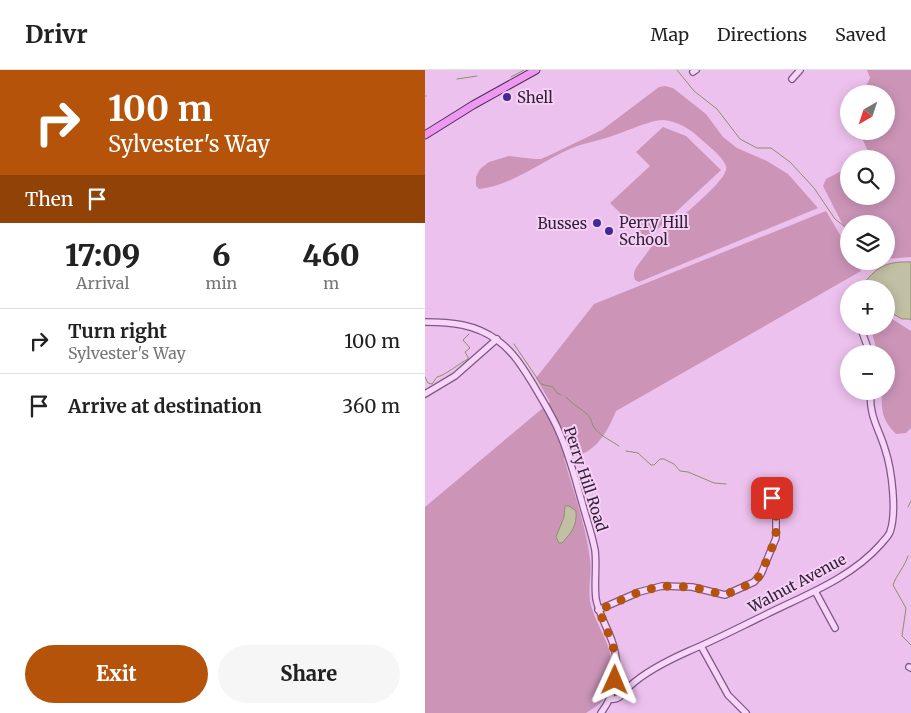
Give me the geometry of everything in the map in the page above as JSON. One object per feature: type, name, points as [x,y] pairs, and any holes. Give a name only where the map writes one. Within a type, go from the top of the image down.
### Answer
[{"type":"main road","points":[[425,135],[473,105],[536,70]]},
{"type":"street","points":[[792,79],[801,70]]},
{"type":"street","name":"Perry Hill Road","points":[[425,322],[447,322],[465,325],[482,331],[497,340],[512,353],[521,365],[549,411],[562,438],[593,543],[596,557],[595,593],[616,658],[615,680],[610,699],[601,713]]},
{"type":"street","points":[[425,394],[455,376],[497,340]]},
{"type":"street","name":"Walnut Avenue","points":[[610,699],[617,699],[631,684],[674,658],[815,591],[849,572],[875,551],[889,534],[892,517],[892,480],[885,447],[872,418],[869,400]]},
{"type":"street","points":[[599,610],[639,592],[662,586],[692,587],[725,595],[754,582],[761,574],[776,538],[776,508]]},
{"type":"street","points":[[815,591],[835,628]]},
{"type":"street","points":[[701,646],[728,695],[746,713]]},
{"type":"shaded area","points":[[867,70],[911,70],[911,257],[895,258],[895,215],[840,215],[840,219],[823,186],[826,179],[840,172],[840,205],[895,205],[895,150],[867,150],[863,140],[895,140],[895,85],[866,85],[870,78]]},
{"type":"shaded area","points":[[659,87],[673,88],[706,114],[723,137],[737,148],[767,161],[788,174],[818,208],[639,282],[635,280],[635,271],[655,242],[720,181],[725,172],[726,166],[720,157],[687,128],[663,120],[651,122],[572,148],[503,183],[479,189],[476,186],[476,177],[480,169],[489,162],[509,156],[541,159],[602,130]]},
{"type":"shaded area","points":[[663,127],[686,136],[721,170],[647,239],[610,203],[650,166],[636,152]]},
{"type":"shaded area","points":[[826,211],[840,235],[840,270],[861,271],[845,280],[840,280],[840,283],[616,411],[600,441],[595,446],[582,454],[564,458],[588,546],[590,601],[609,648],[611,658],[610,681],[603,700],[586,713],[425,713],[425,507],[550,402],[536,378],[594,304]]},
{"type":"shaded area","points":[[911,262],[911,320],[902,319],[895,315],[895,280],[867,280],[877,270],[895,270],[895,263]]},
{"type":"shaded area","points":[[895,321],[911,331],[911,428],[906,433],[896,434],[885,420],[882,410],[882,400],[895,400],[895,345],[875,345],[873,335],[895,335]]},
{"type":"shaded area","points":[[565,506],[569,506],[576,511],[576,521],[569,535],[562,543],[559,543],[556,537],[564,517]]},
{"type":"waterway","points":[[511,77],[524,70]]},
{"type":"waterway","points":[[677,70],[694,91],[717,109],[740,139],[757,148],[771,148],[790,162],[814,188],[835,219],[840,223]]},
{"type":"waterway","points":[[457,79],[477,76]]},
{"type":"waterway","points":[[425,377],[428,383],[432,384],[437,377],[468,359],[465,352],[470,348],[463,340],[469,334]]},
{"type":"waterway","points":[[514,344],[541,384],[553,387],[561,395]]},
{"type":"waterway","points":[[566,397],[589,416],[594,428],[598,432],[619,446]]},
{"type":"waterway","points":[[626,451],[638,453],[651,465],[654,465],[660,459],[664,459],[674,464],[680,471],[688,472],[714,483],[726,484]]},
{"type":"waterway","points":[[908,507],[911,501]]},
{"type":"waterway","points":[[908,556],[893,585],[906,608],[902,636],[911,645]]},
{"type":"place","name":"Shell","points":[[507,97]]},
{"type":"place","name":"Busses","points":[[597,223]]},
{"type":"place","name":"Perry Hill School","points":[[609,231]]},
{"type":"route","points":[[615,680],[617,662],[614,648],[599,610],[639,592],[662,586],[692,587],[725,595],[754,582],[761,574],[776,538],[777,514],[776,508],[772,507],[770,503],[772,498]]}]
